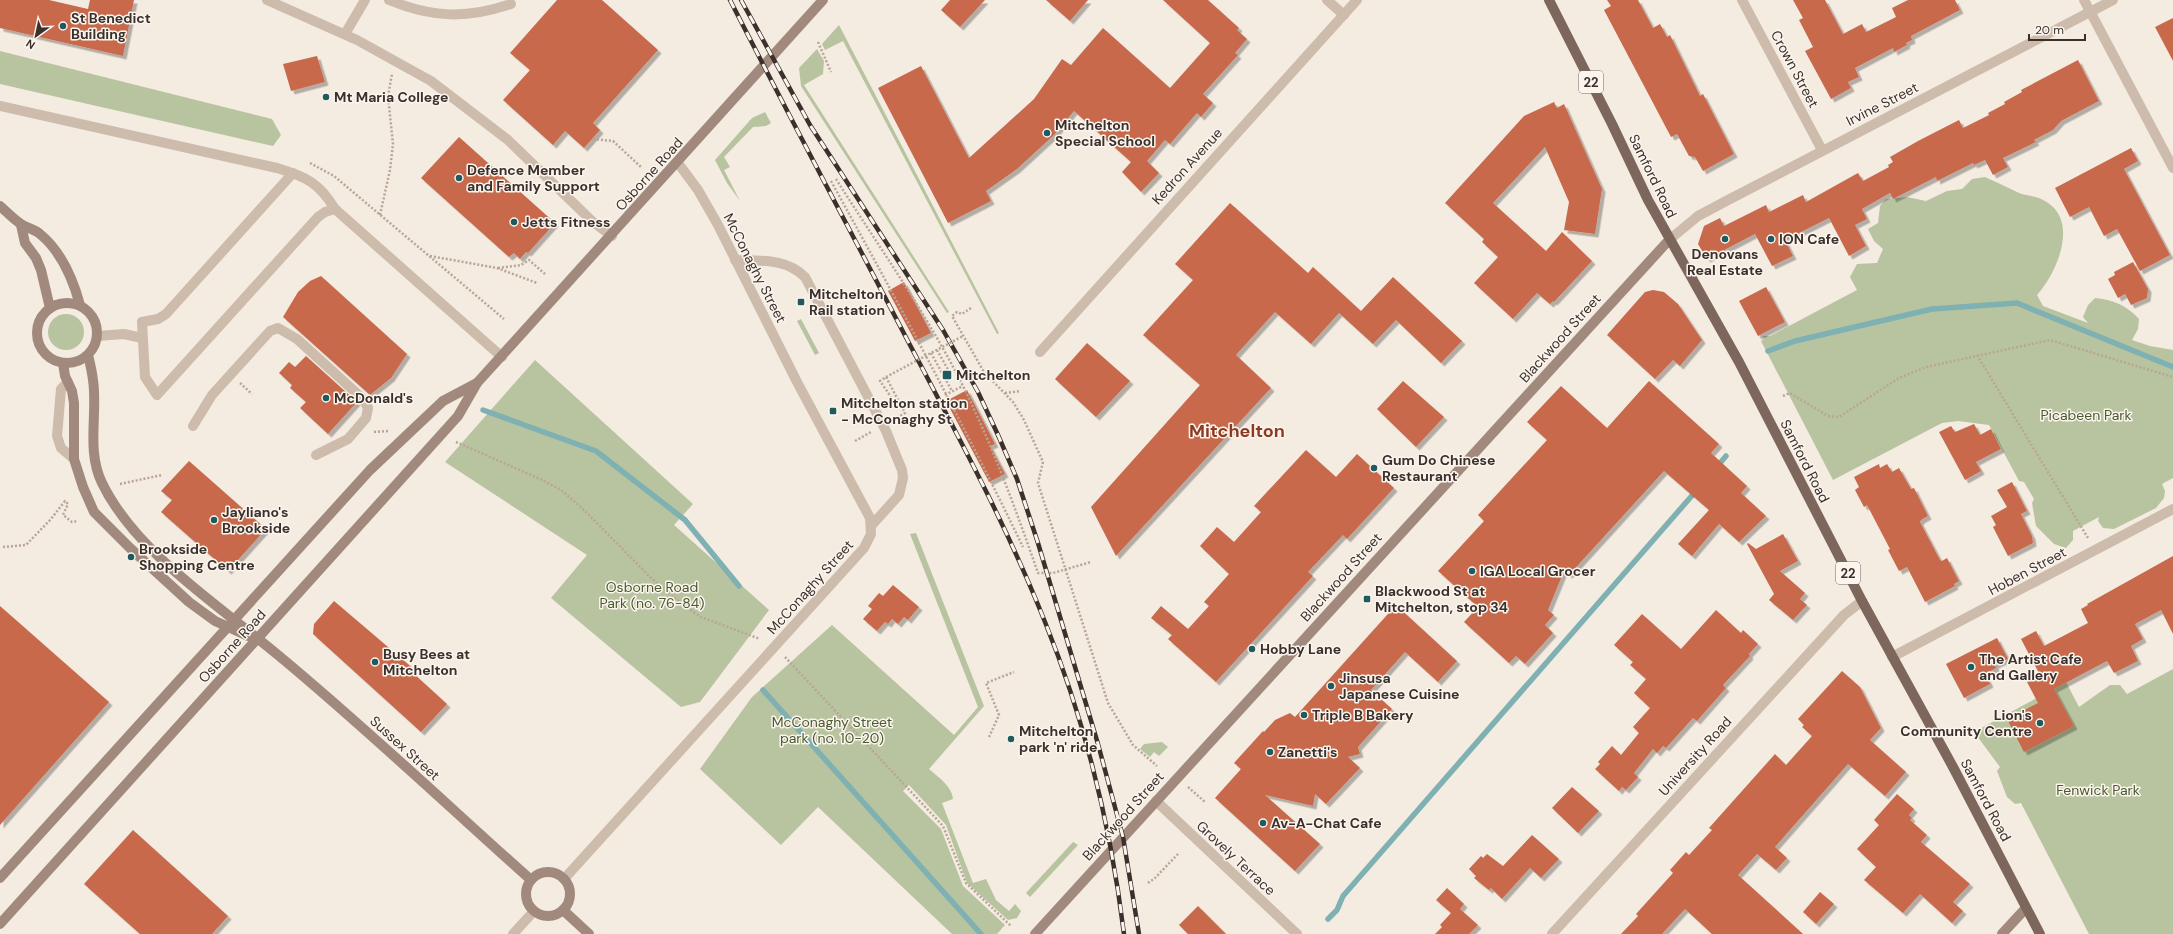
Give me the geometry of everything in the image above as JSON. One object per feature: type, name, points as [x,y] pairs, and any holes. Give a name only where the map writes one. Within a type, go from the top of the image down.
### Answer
[{"type":"main road","name":"Samford Road","points":[[1549,0],[1612,124],[1630,165],[1669,240],[1739,362],[1862,601],[1953,767],[2040,934]]},
{"type":"street","points":[[266,0],[345,34],[395,60],[430,81],[508,140],[593,222],[612,236]]},
{"type":"street","points":[[345,34],[365,0]]},
{"type":"street","points":[[389,0],[432,13],[455,15],[484,13],[510,4]]},
{"type":"street","name":"Osborne Road","points":[[0,924],[458,416],[477,383],[678,163],[823,0]]},
{"type":"street","points":[[1327,0],[1344,15]]},
{"type":"street","name":"Kedron Avenue","points":[[1040,352],[1357,0]]},
{"type":"street","name":"Crown Street","points":[[1742,0],[1822,150]]},
{"type":"street","points":[[2084,0],[2173,168]]},
{"type":"street","name":"Irvine Street","points":[[1669,240],[1698,216],[1822,150],[2113,0]]},
{"type":"street","points":[[0,106],[293,173],[318,186],[335,209],[502,357]]},
{"type":"street","name":"McConaghy Street","points":[[564,880],[864,548],[871,534],[870,518],[859,495],[797,382],[698,190],[678,163]]},
{"type":"street","points":[[293,173],[166,314],[158,319],[142,322],[145,378],[157,396],[318,217],[325,212],[335,209]]},
{"type":"street","points":[[0,206],[21,225],[39,233],[54,249],[72,282],[80,305]]},
{"type":"street","points":[[21,225],[25,243],[36,258],[41,270],[50,308]]},
{"type":"street","name":"Blackwood Street","points":[[1035,934],[1669,240]]},
{"type":"street","points":[[735,260],[778,262],[797,270],[805,277],[886,431],[902,470],[901,488],[895,501],[871,526]]},
{"type":"street","points":[[70,302],[80,305],[94,318],[97,336],[96,343],[88,355],[72,363],[63,363],[47,355],[38,340],[38,322],[50,308],[59,303],[70,302]]},
{"type":"street","points":[[193,426],[212,395],[270,331],[278,328],[297,339],[363,399],[368,408],[366,418],[348,439],[316,455]]},
{"type":"street","points":[[97,336],[124,334],[142,338]]},
{"type":"street","points":[[88,355],[94,381],[93,450],[97,472],[102,483],[126,522],[207,599],[230,624]]},
{"type":"street","points":[[63,363],[74,403],[74,459],[85,493],[94,512],[130,548],[189,602],[215,621],[230,624]]},
{"type":"street","points":[[68,382],[61,390],[57,436],[61,448],[74,459]]},
{"type":"street","name":"Osborne Road","points":[[0,878],[370,470],[443,401],[477,383]]},
{"type":"street","name":"Hoben Street","points":[[1892,657],[2096,551],[2173,509]]},
{"type":"street","name":"University Road","points":[[1552,934],[1844,615],[1862,601]]},
{"type":"street","name":"Sussex Street","points":[[230,624],[258,639],[278,654],[531,880]]},
{"type":"street","name":"Grovely Terrace","points":[[1156,801],[1297,934]]},
{"type":"street","points":[[545,872],[555,874],[564,880],[570,893],[569,902],[558,914],[546,916],[534,911],[526,897],[526,891],[531,880],[545,872]]},
{"type":"street","points":[[2002,934],[2026,908]]},
{"type":"street","points":[[563,910],[589,934]]},
{"type":"street","points":[[513,934],[534,911]]},
{"type":"path","points":[[818,42],[831,72]]},
{"type":"path","points":[[380,215],[390,170],[393,144],[388,96],[395,60]]},
{"type":"path","points":[[593,139],[613,141],[641,167]]},
{"type":"path","points":[[836,179],[929,326],[962,386],[1003,474],[1038,573],[1053,572],[1091,562]]},
{"type":"path","points":[[831,181],[891,289],[991,481],[1023,547]]},
{"type":"path","points":[[430,256],[497,268],[537,283]]},
{"type":"path","points":[[497,268],[522,265],[529,260],[545,274]]},
{"type":"path","points":[[971,308],[962,314],[957,312],[952,316],[984,372],[1004,393],[1024,420],[1043,462],[1038,483],[1108,703],[1133,745],[1157,766]]},
{"type":"path","points":[[888,408],[891,397],[880,381],[964,336]]},
{"type":"path","points":[[1784,396],[1790,394],[1828,416],[1839,417],[1898,378],[1913,371],[1977,355],[2050,340],[2173,377]]},
{"type":"path","points":[[937,350],[950,373]]},
{"type":"path","points":[[931,353],[952,391]]},
{"type":"path","points":[[1977,355],[2096,551]]},
{"type":"path","points":[[886,377],[905,413],[891,421]]},
{"type":"path","points":[[945,395],[962,386]]},
{"type":"path","points":[[1004,393],[1020,391]]},
{"type":"path","points":[[855,441],[873,431]]},
{"type":"path","points":[[456,442],[540,479],[561,490],[582,508],[650,577],[683,605],[701,617],[760,639]]},
{"type":"path","points":[[116,485],[162,475]]},
{"type":"path","points":[[3,547],[26,546],[51,519],[65,501],[68,504],[63,515],[72,522],[78,521]]},
{"type":"path","points":[[785,657],[943,826],[966,883],[1012,926]]},
{"type":"path","points":[[989,736],[999,715],[986,683],[1014,672]]},
{"type":"path","points":[[1188,787],[1205,802]]},
{"type":"path","points":[[1148,883],[1155,878],[1178,854]]},
{"type":"green space","points":[[839,25],[999,333],[997,334],[843,41],[825,50],[822,44]]},
{"type":"green space","points":[[817,49],[824,61],[823,74],[804,85],[949,312],[947,313],[801,86],[799,68]]},
{"type":"green space","points":[[0,51],[272,119],[281,135],[273,146],[0,84]]},
{"type":"green space","points":[[765,112],[771,123],[766,126],[753,127],[724,157],[730,167],[724,170],[740,201],[727,183],[715,160],[752,118]]},
{"type":"green space","name":"Picabeen Park","points":[[1985,177],[2019,193],[2045,201],[2056,210],[2061,221],[2063,233],[2062,247],[2058,261],[2052,274],[2037,295],[2043,306],[2088,323],[2083,317],[2088,305],[2095,298],[2108,300],[2130,310],[2139,319],[2138,329],[2132,340],[2150,346],[2173,350],[2173,478],[2162,484],[2165,491],[2164,498],[2156,508],[2114,529],[2103,528],[2098,521],[2099,517],[2073,531],[2073,540],[2066,548],[2054,544],[2036,526],[2032,503],[2034,499],[2024,482],[2019,481],[1989,425],[1958,421],[1942,423],[1833,480],[1761,341],[1764,339],[1763,336],[1770,336],[1857,290],[1850,277],[1857,264],[1877,263],[1883,249],[1874,241],[1868,229],[1878,223],[1880,206],[1886,199],[1907,197],[1926,201],[1947,191],[1962,189],[1972,179]]},
{"type":"green space","points":[[66,314],[79,319],[84,332],[79,345],[66,350],[53,345],[48,332],[53,319]]},
{"type":"green space","points":[[801,319],[819,353],[815,355],[797,321]]},
{"type":"green space","name":"Osborne Road Park (no. 76-84)","points":[[535,360],[693,504],[674,525],[769,610],[700,702],[681,707],[551,598],[587,555],[445,462]]},
{"type":"green space","name":"McConaghy Street park (no. 10-20)","points":[[916,533],[984,706],[929,769],[944,782],[952,794],[953,799],[942,803],[973,883],[986,879],[996,900],[1009,911],[1015,904],[1021,911],[1017,918],[1008,920],[967,883],[946,825],[909,785],[903,791],[941,829],[963,886],[1005,925],[997,934],[952,934],[818,807],[781,845],[700,769],[752,697],[832,625],[954,735],[978,707],[910,534]]},
{"type":"green space","name":"Fenwick Park","points":[[2173,669],[2173,934],[2089,934],[2021,803],[2015,804],[2007,797],[1997,771],[2000,767],[1974,732],[2066,682],[2079,707],[2110,685],[2120,685],[2127,694]]},
{"type":"green space","points":[[1162,742],[1168,747],[1159,756],[1154,752],[1150,757],[1140,749],[1144,744]]},
{"type":"green space","points":[[1073,842],[1078,845],[1030,897],[1026,893]]},
{"type":"building","name":"St Benedict Building","points":[[0,0],[49,0],[88,9],[90,0],[134,0],[123,56],[0,28]]},
{"type":"building","points":[[557,0],[602,0],[658,50],[593,123],[600,130],[584,148],[565,131],[553,145],[503,100],[530,70],[510,53]]},
{"type":"building","points":[[950,0],[985,0],[960,27],[941,10]]},
{"type":"building","points":[[1046,0],[1088,0],[1070,21]]},
{"type":"building","points":[[1163,0],[1208,0],[1239,28],[1237,30],[1247,39],[1235,53],[1238,55],[1203,94],[1213,103],[1201,117],[1197,113],[1170,144],[1165,140],[1147,161],[1159,173],[1141,192],[1122,172],[1131,162],[1074,111],[1054,135],[1017,169],[986,191],[991,201],[948,223],[878,88],[921,66],[969,158],[1034,99],[1062,59],[1071,65],[1103,28],[1170,88],[1210,43]]},
{"type":"building","points":[[1607,0],[1638,0],[1653,28],[1660,24],[1667,37],[1670,35],[1700,96],[1703,94],[1734,154],[1703,171],[1695,157],[1689,156],[1677,134],[1671,137],[1604,10],[1611,6]]},
{"type":"building","points":[[1793,0],[1825,0],[1843,34],[1862,24],[1866,32],[1896,17],[1892,8],[1908,0],[1955,0],[1960,10],[1911,36],[1912,40],[1906,43],[1907,45],[1894,52],[1893,48],[1855,68],[1859,77],[1848,82],[1851,88],[1831,99],[1805,51],[1813,47],[1799,20],[1803,18]]},
{"type":"building","points":[[2173,18],[2173,61],[2155,27]]},
{"type":"building","points":[[317,56],[325,82],[291,91],[283,64]]},
{"type":"building","points":[[2078,60],[2099,101],[2061,121],[2053,130],[2034,140],[2036,142],[2003,158],[2008,167],[1993,175],[1985,160],[1974,165],[1973,163],[1937,181],[1936,177],[1893,199],[1890,193],[1862,209],[1867,219],[1855,225],[1866,246],[1849,256],[1829,218],[1785,240],[1793,256],[1772,266],[1755,234],[1707,259],[1698,244],[1704,226],[1720,218],[1724,226],[1766,205],[1769,212],[1803,195],[1806,202],[1858,173],[1863,181],[1889,167],[1888,165],[1893,162],[1890,157],[1918,141],[1959,120],[1963,128],[1989,115],[1988,113],[2005,104],[2004,102],[2022,92],[2021,90]]},
{"type":"building","points":[[1554,102],[1557,108],[1564,104],[1602,189],[1595,234],[1564,230],[1569,202],[1545,147],[1493,203],[1546,251],[1562,232],[1592,261],[1554,302],[1553,301],[1550,304],[1537,293],[1513,319],[1474,283],[1498,257],[1482,242],[1484,239],[1445,203],[1524,116]]},
{"type":"building","points":[[459,137],[555,223],[528,253],[526,252],[520,259],[514,253],[509,257],[421,178]]},
{"type":"building","points":[[2131,148],[2138,161],[2124,169],[2170,255],[2140,271],[2117,229],[2104,236],[2089,207],[2070,217],[2055,188]]},
{"type":"building","points":[[1230,203],[1308,273],[1313,267],[1361,311],[1393,277],[1462,341],[1441,363],[1396,320],[1373,344],[1339,313],[1311,344],[1275,312],[1236,355],[1271,388],[1116,556],[1091,507],[1200,385],[1143,335],[1193,280],[1175,264]]},
{"type":"building","points":[[2133,262],[2148,289],[2147,298],[2131,305],[2125,294],[2118,298],[2108,279],[2115,275],[2114,272]]},
{"type":"building","points":[[321,276],[407,354],[391,378],[370,395],[283,317],[298,292],[310,281]]},
{"type":"building","points":[[904,282],[931,333],[915,341],[888,291]]},
{"type":"building","points":[[1766,287],[1785,322],[1758,336],[1739,301]]},
{"type":"building","points":[[1653,290],[1664,292],[1678,304],[1702,340],[1680,366],[1673,360],[1655,379],[1607,335],[1645,292]]},
{"type":"building","points":[[1087,343],[1130,381],[1096,417],[1055,379]]},
{"type":"building","name":"McDonald's","points":[[306,356],[357,402],[328,434],[300,408],[306,402],[290,388],[292,385],[279,373],[289,362],[295,367]]},
{"type":"building","points":[[1403,381],[1444,417],[1416,447],[1377,409]]},
{"type":"building","points":[[1649,381],[1719,444],[1711,453],[1747,486],[1741,493],[1766,516],[1739,542],[1719,524],[1692,556],[1678,544],[1709,510],[1664,471],[1569,575],[1564,571],[1548,610],[1554,615],[1545,625],[1553,633],[1525,664],[1516,656],[1509,663],[1464,622],[1478,607],[1438,571],[1484,521],[1478,515],[1547,440],[1527,422],[1561,386],[1607,428]]},
{"type":"building","points":[[967,390],[995,444],[990,446],[1005,474],[989,482],[946,401]]},
{"type":"building","points":[[1974,424],[1980,435],[1991,429],[2001,449],[1976,462],[1981,471],[1965,480],[1939,432],[1951,426],[1955,432]]},
{"type":"building","points":[[1306,450],[1336,477],[1357,454],[1394,488],[1347,539],[1343,535],[1308,572],[1313,576],[1216,682],[1168,639],[1172,635],[1151,618],[1161,606],[1188,629],[1209,606],[1204,602],[1229,574],[1200,546],[1217,527],[1234,542],[1261,512],[1254,506]]},
{"type":"building","name":"Jayliano's Brookside","points":[[189,461],[266,529],[228,571],[161,512],[172,500],[161,491]]},
{"type":"building","points":[[1879,464],[1880,468],[1887,464],[1892,472],[1899,468],[1911,489],[1914,488],[1928,516],[1920,522],[1940,560],[1942,561],[1947,558],[1959,581],[1954,584],[1955,586],[1925,602],[1907,567],[1899,571],[1888,550],[1890,549],[1867,505],[1864,507],[1855,490],[1859,487],[1854,477]]},
{"type":"building","points":[[2012,482],[2027,511],[2021,514],[2032,536],[2033,543],[2008,556],[1993,527],[1996,525],[1991,516],[2007,507],[1997,490]]},
{"type":"building","points":[[1783,534],[1798,561],[1780,571],[1805,593],[1800,599],[1807,605],[1793,620],[1769,600],[1774,594],[1747,544],[1748,543],[1756,549]]},
{"type":"building","points":[[2173,556],[2173,634],[2161,610],[2135,624],[2143,639],[2131,646],[2138,661],[2114,673],[2107,661],[2054,689],[2074,726],[2024,752],[2007,719],[2038,703],[2027,682],[2040,675],[2021,639],[2036,631],[2044,646],[2088,623],[2081,609],[2088,605],[2087,604]]},
{"type":"building","points":[[893,585],[919,607],[908,620],[904,617],[898,624],[892,619],[888,624],[885,622],[877,631],[863,619],[872,609],[868,606],[879,593],[883,596]]},
{"type":"building","name":"Busy Bees at Mitchelton","points":[[334,601],[415,670],[413,673],[447,704],[421,732],[313,634],[314,624]]},
{"type":"building","points":[[1396,605],[1457,661],[1438,682],[1405,652],[1371,690],[1392,709],[1358,747],[1360,754],[1348,757],[1360,768],[1326,804],[1315,794],[1313,806],[1265,795],[1320,844],[1295,871],[1215,798],[1241,769],[1234,763],[1263,731],[1264,732],[1275,720],[1290,713],[1295,717]]},
{"type":"building","points":[[0,606],[109,702],[0,825]]},
{"type":"building","points":[[1716,610],[1741,633],[1743,630],[1758,644],[1749,654],[1750,656],[1723,685],[1726,688],[1697,721],[1693,718],[1666,748],[1663,746],[1657,753],[1653,749],[1634,773],[1638,777],[1626,790],[1622,787],[1619,791],[1595,769],[1600,764],[1598,762],[1612,746],[1621,755],[1639,733],[1633,727],[1650,708],[1634,693],[1646,679],[1630,665],[1633,662],[1614,645],[1642,614],[1681,649]]},
{"type":"building","name":"The Artist Cafe and Gallery","points":[[1997,638],[2008,659],[1995,665],[1996,668],[1985,674],[1990,684],[1964,698],[1946,664]]},
{"type":"building","points":[[1842,671],[1860,687],[1881,728],[1870,740],[1906,772],[1885,796],[1848,764],[1775,847],[1787,858],[1776,870],[1757,854],[1738,875],[1803,934],[1712,934],[1685,909],[1662,934],[1621,934],[1638,916],[1636,914],[1673,873],[1670,870],[1686,852],[1689,855],[1712,830],[1709,828],[1775,754],[1786,765],[1812,736],[1802,727],[1804,725],[1798,719]]},
{"type":"building","points":[[1572,787],[1599,811],[1578,833],[1552,808]]},
{"type":"building","points":[[1897,794],[1914,809],[1909,815],[1912,818],[1910,820],[1927,835],[1921,842],[1970,884],[1953,902],[1963,911],[1952,923],[1920,894],[1903,913],[1864,880],[1876,867],[1857,849],[1879,825],[1874,820]]},
{"type":"building","points":[[133,830],[228,916],[212,934],[140,934],[84,884]]},
{"type":"building","points":[[1532,835],[1559,859],[1541,878],[1530,868],[1502,899],[1491,888],[1489,890],[1474,878],[1476,876],[1469,869],[1481,856],[1483,858],[1487,854],[1503,866]]},
{"type":"building","points":[[1447,888],[1464,904],[1460,909],[1478,925],[1469,934],[1435,934],[1442,927],[1440,925],[1451,913],[1436,900]]},
{"type":"building","points":[[1820,892],[1834,904],[1816,924],[1803,912]]},
{"type":"building","points":[[1198,906],[1226,934],[1188,934],[1179,925]]},
{"type":"waterway","points":[[1768,351],[1795,341],[1932,309],[2017,303],[2173,367]]},
{"type":"waterway","points":[[483,410],[596,451],[685,520],[739,586]]},
{"type":"waterway","points":[[1716,468],[1726,456]]},
{"type":"waterway","points":[[1328,919],[1337,910],[1343,896],[1696,491]]},
{"type":"waterway","points":[[763,690],[981,934]]},
{"type":"railway","points":[[730,0],[964,447],[1015,551],[1030,586],[1059,659],[1095,775],[1112,854],[1124,934]]},
{"type":"railway","points":[[741,0],[810,125],[943,330],[978,392],[1017,479],[1038,543],[1098,744],[1123,837],[1139,934]]},
{"type":"place","name":"St Benedict Building","points":[[63,26]]},
{"type":"place","name":"Mt Maria College","points":[[326,97]]},
{"type":"place","name":"Mitchelton Special School","points":[[1047,133]]},
{"type":"place","name":"Defence Member and Family Support","points":[[459,178]]},
{"type":"place","name":"Jetts Fitness","points":[[514,222]]},
{"type":"place","name":"Denovans Real Estate","points":[[1725,239]]},
{"type":"place","name":"ION Cafe","points":[[1771,239]]},
{"type":"place","name":"Mitchelton Rail station","points":[[801,302]]},
{"type":"place","name":"Mitchelton","points":[[947,375]]},
{"type":"place","name":"McDonald's","points":[[326,398]]},
{"type":"place","name":"Mitchelton station - McConaghy St","points":[[833,411]]},
{"type":"place","name":"Gum Do Chinese Restaurant","points":[[1374,468]]},
{"type":"place","name":"Jayliano's Brookside","points":[[214,520]]},
{"type":"place","name":"Brookside Shopping Centre","points":[[131,557]]},
{"type":"place","name":"IGA Local Grocer","points":[[1472,571]]},
{"type":"place","name":"Blackwood St at Mitchelton, stop 34","points":[[1367,599]]},
{"type":"place","name":"Hobby Lane","points":[[1252,649]]},
{"type":"place","name":"Busy Bees at Mitchelton","points":[[375,662]]},
{"type":"place","name":"The Artist Cafe and Gallery","points":[[1971,667]]},
{"type":"place","name":"Jinsusa Japanese Cuisine","points":[[1331,686]]},
{"type":"place","name":"Triple B Bakery","points":[[1304,715]]},
{"type":"place","name":"Lion's Community Centre","points":[[2040,723]]},
{"type":"place","name":"Mitchelton park 'n' ride","points":[[1011,739]]},
{"type":"place","name":"Zanetti's","points":[[1270,752]]},
{"type":"place","name":"Av-A-Chat Cafe","points":[[1263,823]]},
{"type":"district","name":"Mitchelton","points":[[1237,431]]}]
